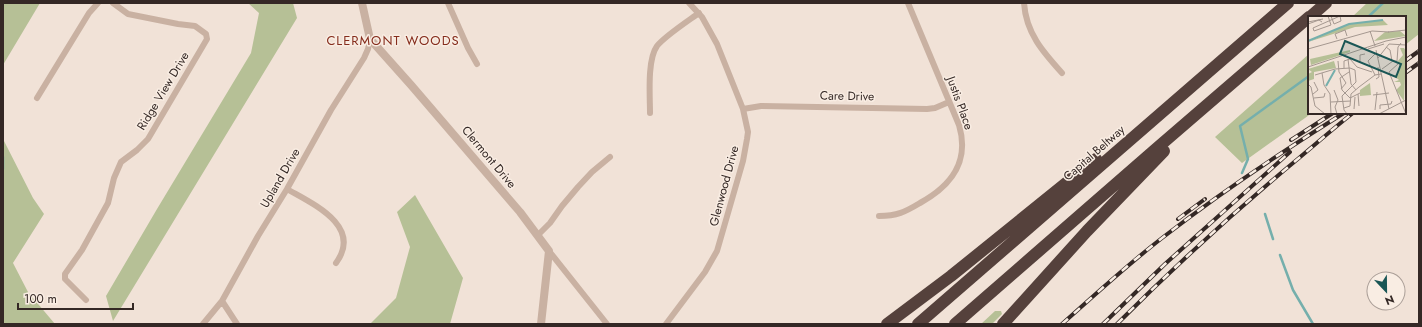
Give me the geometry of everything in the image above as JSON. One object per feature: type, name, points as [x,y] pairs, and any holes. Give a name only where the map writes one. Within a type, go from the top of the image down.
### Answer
[{"type":"highway","name":"Capital Beltway","points":[[918,324],[1288,3]]},
{"type":"highway","points":[[1310,16],[1326,3]]},
{"type":"highway","points":[[1003,324],[1087,231],[1171,143],[1308,18]]},
{"type":"highway","points":[[956,324],[1115,184],[1279,44]]},
{"type":"highway","points":[[887,324],[938,286],[1084,168],[1198,80]]},
{"type":"street","points":[[37,98],[89,13],[98,3]]},
{"type":"street","name":"Ridge View Drive","points":[[86,300],[65,279],[66,274],[82,250],[108,202],[114,178],[121,162],[137,150],[148,139],[207,38],[206,34],[195,26],[128,14],[113,3]]},
{"type":"street","name":"Clermont Drive","points":[[362,3],[370,39],[538,235],[607,324]]},
{"type":"street","points":[[448,3],[468,48],[477,64]]},
{"type":"street","name":"Glenwood Drive","points":[[666,324],[705,272],[720,242],[746,148],[748,132],[743,109],[717,44],[710,29],[699,13],[689,3]]},
{"type":"street","name":"Justis Place","points":[[879,216],[893,216],[907,211],[937,193],[953,176],[960,159],[962,142],[959,125],[908,3]]},
{"type":"street","points":[[1024,3],[1027,22],[1034,39],[1042,51],[1062,73]]},
{"type":"street","points":[[650,113],[650,66],[657,46],[699,13]]},
{"type":"street","name":"Upland Drive","points":[[203,324],[222,301],[258,236],[364,58],[370,39]]},
{"type":"street","name":"Care Drive","points":[[743,109],[761,106],[927,109],[935,108],[949,102]]},
{"type":"street","points":[[538,235],[550,223],[578,187],[592,172],[610,157]]},
{"type":"street","points":[[287,189],[326,212],[337,224],[342,233],[343,244],[340,258],[336,263]]},
{"type":"street","points":[[541,324],[550,251]]},
{"type":"street","points":[[222,301],[237,324]]},
{"type":"green space","points":[[3,3],[40,3],[3,65]]},
{"type":"green space","points":[[248,3],[293,3],[297,18],[113,321],[106,296],[251,53],[259,13]]},
{"type":"green space","points":[[1367,3],[1419,3],[1419,34],[1406,44],[1406,16],[1353,16]]},
{"type":"green space","points":[[1308,55],[1308,114],[1311,114],[1242,163],[1215,137]]},
{"type":"green space","points":[[3,139],[33,198],[44,214],[13,263],[28,292],[55,324],[3,324]]},
{"type":"green space","points":[[415,195],[463,278],[450,324],[370,324],[396,298],[410,247],[397,212]]},
{"type":"green space","points":[[995,311],[1001,311],[1002,314],[992,324],[981,324]]},
{"type":"waterway","points":[[1369,16],[1383,3]]},
{"type":"waterway","points":[[1242,173],[1248,159],[1240,126],[1308,77]]},
{"type":"waterway","points":[[3,157],[3,169]]},
{"type":"waterway","points":[[1265,214],[1273,239]]},
{"type":"waterway","points":[[1280,255],[1293,290],[1313,324]]},
{"type":"railway","points":[[1406,60],[1419,51]]},
{"type":"railway","points":[[1406,72],[1419,63]]},
{"type":"railway","points":[[1291,140],[1331,114]]},
{"type":"railway","points":[[1062,324],[1139,256],[1209,203],[1298,142],[1342,114]]},
{"type":"railway","points":[[1117,324],[1229,218],[1352,114]]},
{"type":"railway","points":[[1103,324],[1165,264],[1290,152]]},
{"type":"railway","points":[[1178,219],[1205,199]]},
{"type":"district","name":"CLERMONT WOODS","points":[[393,40]]}]
